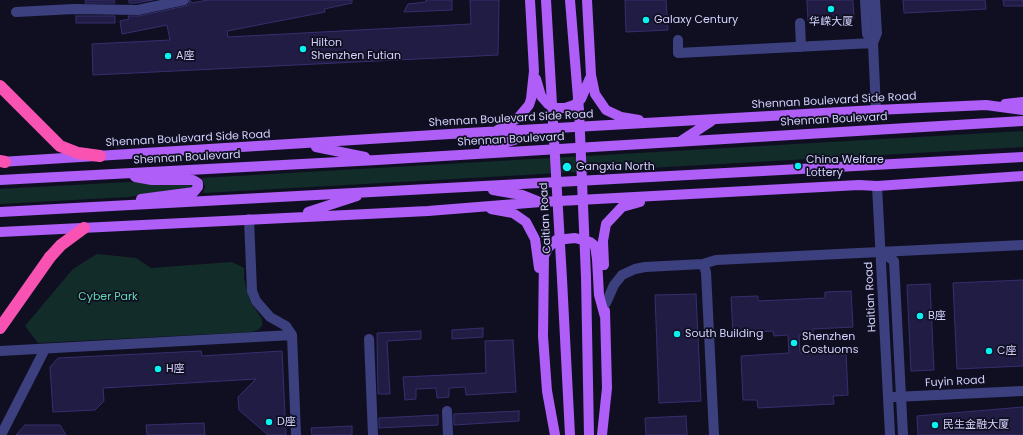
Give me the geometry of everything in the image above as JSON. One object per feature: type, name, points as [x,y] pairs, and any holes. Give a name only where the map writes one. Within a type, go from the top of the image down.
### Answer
[{"type":"highway","points":[[1,87],[60,146],[78,153],[100,156]]},
{"type":"highway","points":[[0,328],[50,257],[61,245],[84,228]]},
{"type":"main road","points":[[494,132],[518,118],[529,105],[533,89],[534,71],[530,0]]},
{"type":"main road","name":"Caitian Road","points":[[546,0],[570,435]]},
{"type":"main road","points":[[570,0],[580,124],[586,277],[589,435]]},
{"type":"main road","points":[[587,0],[591,75],[595,94],[606,110],[621,117],[659,123]]},
{"type":"main road","points":[[534,71],[541,96],[548,104],[556,108],[574,105],[581,99],[585,93],[591,75]]},
{"type":"main road","points":[[986,105],[1023,102]]},
{"type":"main road","name":"Shennan Boulevard Side Road","points":[[2,162],[876,110],[986,105],[1023,110]]},
{"type":"main road","points":[[679,142],[712,120]]},
{"type":"main road","name":"Shennan Boulevard","points":[[0,180],[376,160],[1023,121]]},
{"type":"main road","points":[[464,154],[547,130]]},
{"type":"main road","points":[[289,145],[337,150],[376,160]]},
{"type":"main road","points":[[0,212],[1023,156]]},
{"type":"main road","points":[[118,174],[152,180],[193,180],[198,183],[194,192],[152,197],[120,205]]},
{"type":"main road","points":[[0,232],[859,185],[877,186],[1023,176]]},
{"type":"main road","points":[[477,186],[522,195],[541,202]]},
{"type":"main road","points":[[297,216],[369,192]]},
{"type":"main road","points":[[602,435],[607,388],[608,358],[605,318],[606,303],[603,241],[606,224],[622,207],[658,197]]},
{"type":"main road","points":[[467,207],[500,210],[513,213],[526,222],[535,239],[544,303]]},
{"type":"main road","points":[[555,435],[547,391],[544,358],[544,256],[548,248],[556,240],[583,239],[595,246],[599,295],[605,318]]},
{"type":"street","points":[[16,12],[74,5],[138,10],[184,0]]},
{"type":"street","points":[[865,0],[867,34],[873,43]]},
{"type":"street","points":[[875,0],[877,33],[873,43],[876,110]]},
{"type":"street","points":[[800,23],[802,47]]},
{"type":"street","points":[[678,40],[678,53],[873,43]]},
{"type":"street","points":[[877,186],[881,252]]},
{"type":"street","points":[[248,219],[252,291],[256,301],[270,317],[286,326],[292,335],[296,435]]},
{"type":"street","points":[[606,303],[614,285],[627,272],[660,265],[703,264],[716,260],[1023,245]]},
{"type":"street","name":"Haitian Road","points":[[881,252],[894,261],[902,435]]},
{"type":"street","name":"Haitian Road","points":[[881,252],[890,435]]},
{"type":"street","points":[[703,264],[706,272],[714,435]]},
{"type":"street","points":[[0,351],[292,335]]},
{"type":"street","points":[[370,339],[373,435]]},
{"type":"street","points":[[1,435],[45,349]]},
{"type":"street","name":"Fuyin Road","points":[[888,397],[1023,391]]},
{"type":"street","points":[[447,411],[448,435]]},
{"type":"green space","points":[[1023,131],[1023,147],[203,193],[205,187],[202,178]]},
{"type":"green space","points":[[128,182],[193,184],[193,187],[128,197],[0,204],[0,189]]},
{"type":"green space","name":"Cyber Park","points":[[97,254],[136,258],[151,268],[232,262],[244,268],[244,279],[250,301],[262,319],[262,326],[258,330],[251,332],[38,343],[25,326],[73,269]]},
{"type":"building","points":[[86,0],[114,0],[115,3],[85,3]]},
{"type":"building","points":[[129,0],[153,0],[129,3]]},
{"type":"building","points":[[190,0],[192,3],[208,0],[352,0],[352,3],[324,9],[325,12],[227,31],[228,37],[471,24],[470,0],[499,0],[498,55],[93,75],[92,44],[170,40],[167,25],[122,34],[120,21],[129,19],[128,16],[139,16],[189,5]]},
{"type":"building","points":[[426,0],[452,0],[452,10],[404,12],[408,4],[426,2]]},
{"type":"building","name":"Galaxy Century","points":[[625,0],[666,0],[668,30],[626,32]]},
{"type":"building","name":"华嵘大厦","points":[[807,0],[853,0],[854,19],[808,21]]},
{"type":"building","points":[[903,0],[985,0],[986,9],[904,13]]},
{"type":"building","points":[[1003,0],[1023,0],[1023,6],[1004,6]]},
{"type":"building","points":[[76,16],[115,16],[115,23],[76,23]]},
{"type":"building","points":[[1023,280],[1023,366],[957,369],[953,283]]},
{"type":"building","name":"B座","points":[[930,284],[934,370],[911,371],[907,285]]},
{"type":"building","name":"Shenzhen Costuoms","points":[[851,291],[853,327],[813,329],[813,334],[799,335],[800,353],[846,351],[848,395],[833,396],[834,404],[758,408],[757,400],[743,400],[741,356],[789,353],[788,335],[774,336],[773,331],[733,333],[731,297],[758,296],[758,301],[825,298],[825,292]]},
{"type":"building","name":"South Building","points":[[696,294],[701,401],[659,403],[655,295]]},
{"type":"building","points":[[483,328],[483,337],[452,339],[452,330]]},
{"type":"building","points":[[421,331],[421,339],[387,341],[390,394],[378,394],[377,333]]},
{"type":"building","points":[[513,340],[516,392],[466,395],[465,387],[449,388],[449,397],[437,398],[436,388],[416,389],[416,399],[405,400],[403,377],[486,373],[485,341]]},
{"type":"building","points":[[201,351],[202,356],[282,351],[286,435],[268,435],[239,410],[238,397],[256,379],[103,388],[104,401],[95,410],[53,412],[50,367],[58,358]]},
{"type":"building","points":[[1023,407],[1023,435],[918,435],[917,416]]},
{"type":"building","points":[[519,411],[519,421],[454,425],[454,414]]},
{"type":"building","points":[[438,415],[438,425],[379,428],[379,418]]},
{"type":"building","points":[[686,416],[687,435],[646,435],[645,418]]},
{"type":"building","points":[[204,423],[205,435],[147,435],[146,425]]},
{"type":"building","points":[[25,425],[60,425],[66,435],[16,435]]},
{"type":"building","points":[[352,426],[352,435],[312,435],[311,428]]},
{"type":"place","name":"华嵘大厦","points":[[831,9]]},
{"type":"place","name":"Galaxy Century","points":[[646,20]]},
{"type":"place","name":"Hilton Shenzhen Futian","points":[[303,49]]},
{"type":"place","name":"A座","points":[[168,56]]},
{"type":"place","name":"China Welfare Lottery","points":[[798,166]]},
{"type":"place","name":"Gangxia North","points":[[567,167]]},
{"type":"place","name":"B座","points":[[920,316]]},
{"type":"place","name":"South Building","points":[[677,334]]},
{"type":"place","name":"Shenzhen Costuoms","points":[[794,343]]},
{"type":"place","name":"C座","points":[[989,351]]},
{"type":"place","name":"H座","points":[[158,369]]},
{"type":"place","name":"D座","points":[[269,422]]},
{"type":"place","name":"民生金融大厦","points":[[935,425]]}]
